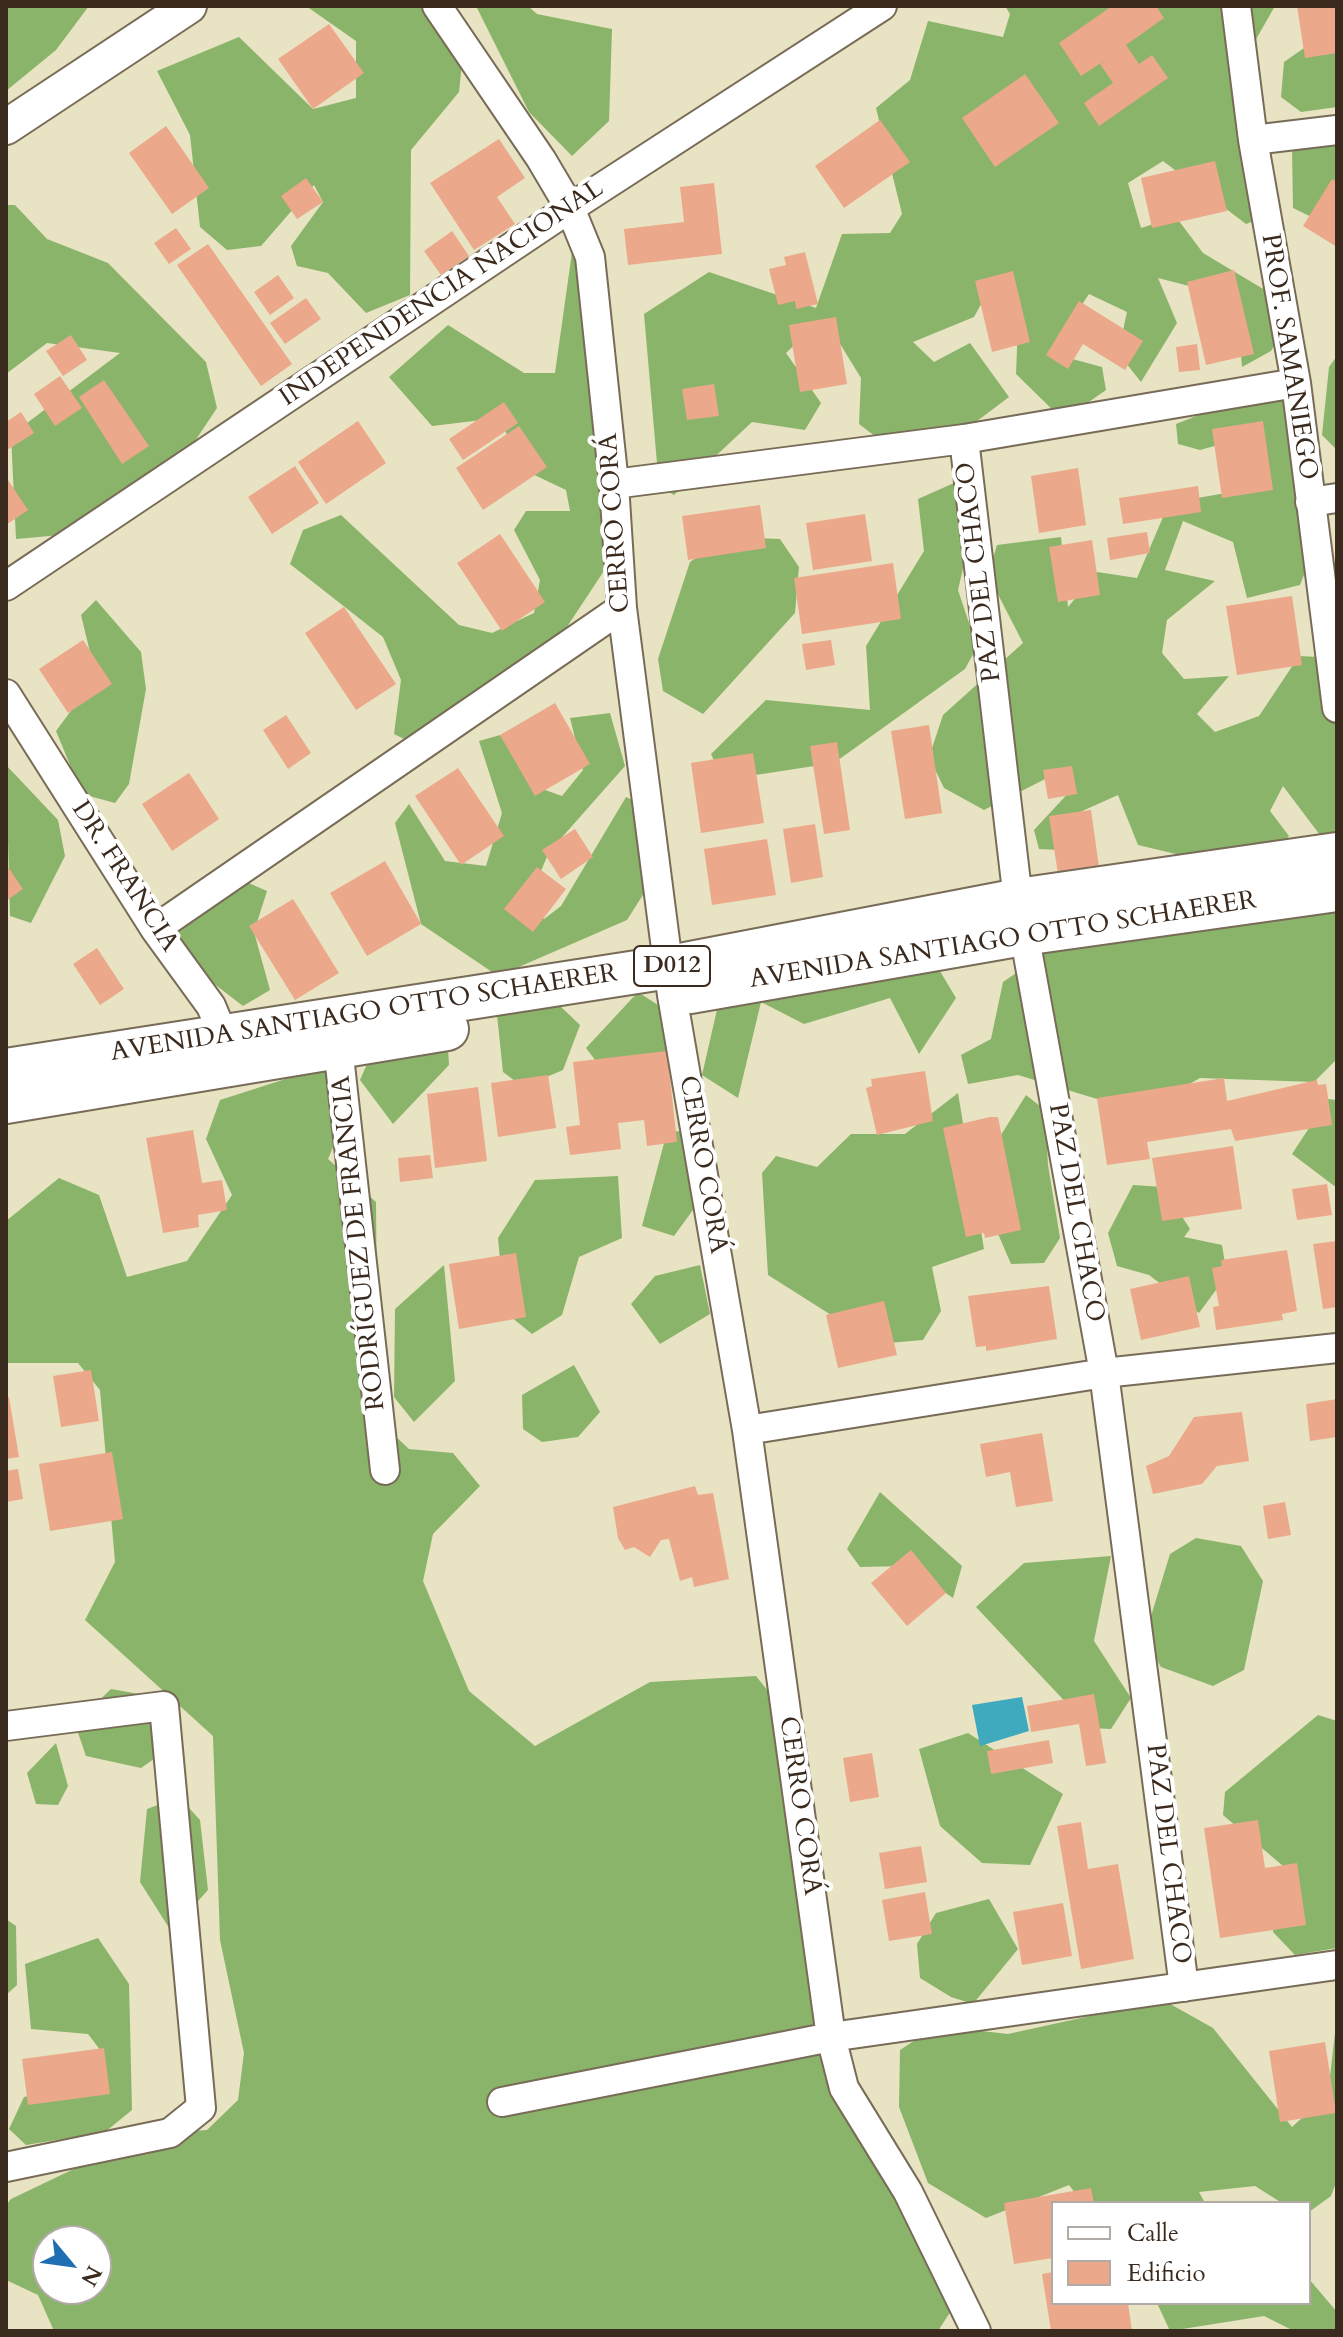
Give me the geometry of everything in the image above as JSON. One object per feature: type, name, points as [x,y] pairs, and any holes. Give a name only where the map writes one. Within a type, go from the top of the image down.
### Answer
[{"type":"main road","name":"AVENIDA SANTIAGO OTTO SCHAERER","points":[[6,1102],[230,1049],[670,981],[1021,917],[1337,854]]},
{"type":"main road","name":"AVENIDA SANTIAGO OTTO SCHAERER","points":[[1021,917],[1337,890]]},
{"type":"main road","name":"AVENIDA SANTIAGO OTTO SCHAERER","points":[[6,1070],[230,1049]]},
{"type":"street","points":[[6,127],[189,6]]},
{"type":"street","name":"CERRO CORÁ","points":[[437,6],[541,159],[570,208],[590,257],[614,484],[622,608],[670,981],[747,1430],[831,2037],[844,2088],[908,2192],[976,2331]]},
{"type":"street","name":"INDEPENDENCIA NACIONAL","points":[[6,586],[570,208],[882,6]]},
{"type":"street","name":"PROF. SAMANIEGO","points":[[1236,6],[1253,140],[1296,383],[1323,500],[1337,708]]},
{"type":"street","points":[[1253,140],[1337,130]]},
{"type":"street","points":[[614,484],[964,439],[1296,383]]},
{"type":"street","name":"PAZ DEL CHACO","points":[[964,439],[1021,917],[1104,1373],[1184,1987]]},
{"type":"street","points":[[155,929],[622,608]]},
{"type":"street","name":"DR. FRANCIA","points":[[6,694],[155,929],[211,1006],[230,1049]]},
{"type":"street","name":"RODRÍGUEZ DE FRANCIA","points":[[336,1031],[385,1470]]},
{"type":"street","points":[[747,1430],[1104,1373],[1337,1348]]},
{"type":"street","points":[[6,1726],[164,1706],[201,2108],[170,2133],[6,2167]]},
{"type":"street","points":[[502,2102],[831,2037],[1337,1965]]},
{"type":"green space","points":[[6,6],[89,6],[56,50],[6,91]]},
{"type":"green space","points":[[306,6],[435,6],[464,44],[459,92],[411,150],[410,295],[366,313],[328,273],[297,266],[291,246],[323,202],[314,185],[261,246],[227,250],[200,227],[190,135],[157,71],[239,37],[313,109],[356,98],[356,41]]},
{"type":"green space","points":[[476,6],[528,6],[537,14],[612,29],[609,121],[572,156],[529,112]]},
{"type":"green space","points":[[1005,6],[1275,6],[1255,41],[1238,132],[1265,217],[1246,224],[1163,161],[1128,183],[1141,228],[1176,217],[1203,253],[1280,299],[1290,320],[1271,351],[1242,367],[1236,298],[1158,278],[1177,323],[1141,382],[1118,353],[1127,312],[1089,294],[1050,353],[1102,367],[1106,390],[1063,420],[1016,374],[1019,297],[990,288],[974,317],[913,342],[934,362],[970,343],[1009,397],[936,452],[901,456],[859,424],[861,378],[834,334],[811,329],[786,353],[821,403],[805,430],[752,422],[674,495],[659,486],[644,314],[709,272],[816,308],[842,234],[890,233],[902,214],[876,108],[910,80],[928,21],[1003,37],[1010,14]]},
{"type":"green space","points":[[1337,25],[1337,107],[1301,112],[1281,97],[1284,62]]},
{"type":"green space","points":[[1337,129],[1337,216],[1326,224],[1293,208],[1292,147]]},
{"type":"green space","points":[[6,205],[15,205],[47,239],[108,263],[206,362],[217,408],[191,447],[72,534],[16,539],[11,435],[120,353],[47,343],[6,374]]},
{"type":"green space","points":[[573,245],[604,273],[627,536],[553,648],[426,750],[394,734],[401,680],[383,637],[290,564],[303,530],[341,515],[459,625],[492,633],[534,613],[540,580],[514,530],[526,511],[570,511],[566,490],[524,470],[499,418],[432,426],[389,377],[448,325],[524,373],[555,373]]},
{"type":"green space","points":[[1337,356],[1337,450],[1322,435],[1329,367]]},
{"type":"green space","points":[[1272,386],[1300,404],[1302,460],[1331,506],[1300,585],[1247,598],[1233,542],[1183,521],[1165,570],[1215,581],[1167,620],[1162,653],[1184,679],[1229,676],[1197,714],[1215,732],[1259,716],[1299,656],[1337,658],[1337,835],[1323,839],[1283,786],[1270,811],[1289,836],[1256,873],[1138,845],[1118,795],[1080,812],[1061,850],[1039,849],[1034,830],[1073,788],[1065,769],[984,810],[944,788],[929,757],[943,715],[1023,643],[988,575],[997,545],[1061,537],[1068,607],[1097,572],[1137,578],[1169,503],[1243,490],[1254,435],[1200,450],[1178,444],[1176,424]]},
{"type":"green space","points":[[963,479],[976,512],[958,590],[977,647],[965,669],[834,763],[723,780],[711,754],[766,700],[870,710],[866,646],[924,551],[918,499]]},
{"type":"green space","points":[[727,537],[780,539],[799,567],[795,613],[703,714],[663,691],[658,659],[690,562]]},
{"type":"green space","points":[[96,600],[141,652],[146,689],[129,784],[115,803],[82,794],[56,731],[96,677],[81,615]]},
{"type":"green space","points":[[610,713],[625,766],[549,852],[526,906],[544,919],[561,906],[626,797],[657,812],[665,860],[627,920],[498,976],[421,924],[395,823],[409,804],[445,861],[486,866],[502,813],[479,741],[500,735],[531,785],[562,796],[583,770],[570,718]]},
{"type":"green space","points":[[6,765],[58,820],[65,856],[31,923],[10,916]]},
{"type":"green space","points":[[228,874],[267,891],[254,932],[270,990],[243,1006],[178,956],[155,929]]},
{"type":"green space","points":[[1337,885],[1337,1059],[1314,1082],[1200,1078],[1140,1112],[1018,1075],[968,1084],[961,1055],[991,1039],[1003,982],[1059,944]]},
{"type":"green space","points":[[928,951],[956,998],[919,1054],[890,998],[804,1024],[761,1002],[738,1098],[702,1075],[719,1001]]},
{"type":"green space","points":[[539,986],[580,1025],[563,1070],[523,1087],[503,1072],[495,996]]},
{"type":"green space","points":[[638,992],[681,1020],[687,1077],[651,1063],[605,1073],[586,1048]]},
{"type":"green space","points":[[445,1000],[449,1065],[393,1124],[360,1080],[387,1019]]},
{"type":"green space","points":[[326,1066],[355,1097],[328,1159],[376,1202],[378,1420],[409,1449],[453,1453],[480,1486],[433,1534],[423,1581],[469,1691],[535,1746],[650,1682],[756,1676],[804,1736],[846,2098],[958,2300],[938,2331],[54,2331],[42,2305],[112,2305],[112,2225],[32,2225],[32,2292],[6,2280],[6,2205],[11,2199],[147,2134],[207,2130],[238,2100],[244,2053],[220,1940],[213,1736],[85,1620],[115,1562],[100,1390],[78,1363],[6,1363],[6,1221],[59,1178],[99,1195],[127,1277],[187,1261],[232,1195],[206,1139],[220,1100]]},
{"type":"green space","points":[[958,1093],[984,1249],[932,1267],[941,1311],[923,1340],[877,1344],[768,1275],[762,1173],[776,1156],[817,1167],[851,1134],[905,1134]]},
{"type":"green space","points":[[1026,1095],[1045,1110],[1048,1165],[1060,1238],[1044,1263],[1011,1264],[974,1178]]},
{"type":"green space","points":[[1328,1099],[1337,1100],[1337,1188],[1292,1154]]},
{"type":"green space","points":[[698,1130],[703,1196],[674,1236],[642,1226],[667,1132]]},
{"type":"green space","points":[[618,1176],[622,1238],[579,1257],[562,1315],[532,1334],[505,1312],[498,1238],[535,1180]]},
{"type":"green space","points":[[1133,1185],[1163,1187],[1190,1229],[1184,1237],[1222,1245],[1227,1275],[1199,1313],[1149,1275],[1117,1266],[1108,1233]]},
{"type":"green space","points":[[444,1265],[455,1381],[414,1422],[394,1397],[395,1309]]},
{"type":"green space","points":[[700,1265],[710,1314],[660,1344],[631,1304],[655,1276]]},
{"type":"green space","points":[[574,1365],[600,1412],[578,1437],[542,1442],[523,1429],[522,1395]]},
{"type":"green space","points":[[880,1492],[962,1566],[953,1598],[906,1566],[860,1567],[847,1549]]},
{"type":"green space","points":[[1196,1538],[1241,1546],[1263,1581],[1244,1670],[1213,1686],[1161,1667],[1144,1639],[1170,1554]]},
{"type":"green space","points":[[1111,1556],[1094,1641],[1131,1698],[1111,1729],[1090,1728],[976,1607],[1024,1563]]},
{"type":"green space","points":[[111,1689],[145,1695],[171,1747],[141,1768],[86,1756],[75,1724]]},
{"type":"green space","points":[[1318,1715],[1337,1721],[1337,1948],[1295,1955],[1273,1932],[1283,1866],[1223,1815],[1225,1792]]},
{"type":"green space","points":[[968,1733],[1063,1794],[1030,1865],[982,1863],[940,1826],[919,1749]]},
{"type":"green space","points":[[56,1743],[68,1786],[58,1805],[36,1804],[27,1773]]},
{"type":"green space","points":[[179,1797],[200,1820],[208,1890],[171,1931],[140,1882],[147,1809]]},
{"type":"green space","points":[[989,1899],[1018,1949],[973,2004],[951,1997],[920,1978],[917,1944],[936,1913]]},
{"type":"green space","points":[[6,1919],[16,1926],[17,1985],[6,1995]]},
{"type":"green space","points":[[98,1938],[129,1984],[132,2110],[105,2132],[26,2145],[9,2129],[24,2097],[78,2086],[101,2051],[88,2034],[31,2029],[25,1964]]},
{"type":"green space","points":[[1163,2000],[1213,2028],[1292,2127],[1328,2094],[1337,2015],[1337,2180],[1331,2196],[1311,2211],[1311,2201],[1279,2201],[1255,2186],[1199,2192],[1204,2201],[1081,2201],[1069,2185],[986,2218],[928,2183],[899,2107],[900,2050],[937,2026],[1008,2034]]},
{"type":"green space","points":[[1311,2281],[1337,2312],[1337,2331],[1294,2331],[1264,2316],[1170,2331],[1158,2305],[1311,2305]]},
{"type":"water","points":[[1022,1697],[1029,1731],[980,1746],[972,1705]]},
{"type":"building","points":[[1112,6],[1156,6],[1164,18],[1126,45],[1139,64],[1152,55],[1168,78],[1099,126],[1084,103],[1113,83],[1100,64],[1110,57],[1081,76],[1059,43]]},
{"type":"building","points":[[1297,6],[1337,6],[1337,53],[1305,58]]},
{"type":"building","points":[[329,24],[364,73],[313,109],[278,59]]},
{"type":"building","points":[[1025,74],[1059,123],[995,167],[962,118]]},
{"type":"building","points":[[880,120],[910,162],[844,208],[815,166]]},
{"type":"building","points":[[166,126],[209,188],[172,214],[129,153]]},
{"type":"building","points":[[499,139],[525,178],[497,197],[515,224],[474,250],[430,183]]},
{"type":"building","points":[[1215,161],[1227,211],[1152,228],[1141,178]]},
{"type":"building","points":[[306,178],[323,202],[297,219],[281,196]]},
{"type":"building","points":[[1332,179],[1337,182],[1337,247],[1303,226]]},
{"type":"building","points":[[714,183],[722,254],[628,265],[624,229],[684,222],[680,187]]},
{"type":"building","points":[[176,228],[191,249],[169,264],[154,243]]},
{"type":"building","points":[[452,231],[469,256],[441,275],[424,251]]},
{"type":"building","points":[[208,244],[292,364],[261,386],[177,265]]},
{"type":"building","points":[[805,252],[818,304],[796,309],[795,301],[778,305],[769,269],[786,265],[784,257]]},
{"type":"building","points":[[1234,270],[1254,354],[1206,365],[1187,282]]},
{"type":"building","points":[[1013,271],[1030,342],[992,352],[975,281]]},
{"type":"building","points":[[278,275],[294,298],[270,315],[254,292]]},
{"type":"building","points":[[306,298],[321,319],[285,344],[270,323]]},
{"type":"building","points":[[1079,301],[1143,341],[1125,370],[1083,344],[1068,369],[1046,355]]},
{"type":"building","points":[[836,317],[847,384],[800,392],[789,325]]},
{"type":"building","points":[[71,335],[87,360],[63,376],[46,351]]},
{"type":"building","points":[[1197,344],[1200,370],[1179,372],[1176,347]]},
{"type":"building","points":[[60,376],[82,408],[55,426],[34,394]]},
{"type":"building","points":[[104,380],[149,446],[122,464],[79,397]]},
{"type":"building","points":[[714,384],[719,416],[687,420],[682,389]]},
{"type":"building","points":[[504,402],[518,423],[463,460],[449,439]]},
{"type":"building","points":[[21,412],[34,433],[7,450],[6,422]]},
{"type":"building","points":[[358,421],[386,463],[326,504],[298,462]]},
{"type":"building","points":[[1263,421],[1273,490],[1222,498],[1212,429]]},
{"type":"building","points":[[519,426],[547,467],[483,510],[456,468]]},
{"type":"building","points":[[295,466],[319,503],[272,534],[248,497]]},
{"type":"building","points":[[1078,468],[1086,525],[1039,533],[1031,476]]},
{"type":"building","points":[[6,477],[28,510],[6,525]]},
{"type":"building","points":[[1198,486],[1201,512],[1123,524],[1119,498]]},
{"type":"building","points":[[760,505],[766,548],[688,560],[682,516]]},
{"type":"building","points":[[865,514],[872,561],[813,570],[806,523]]},
{"type":"building","points":[[1147,532],[1150,553],[1110,560],[1107,538]]},
{"type":"building","points":[[500,534],[545,602],[502,631],[457,563]]},
{"type":"building","points":[[1092,540],[1100,595],[1058,602],[1049,547]]},
{"type":"building","points":[[893,563],[901,619],[802,634],[794,578]]},
{"type":"building","points":[[1292,596],[1302,665],[1237,675],[1226,606]]},
{"type":"building","points":[[344,607],[396,684],[356,710],[305,633]]},
{"type":"building","points":[[83,640],[112,684],[68,713],[39,669]]},
{"type":"building","points":[[831,640],[835,665],[806,670],[802,644]]},
{"type":"building","points":[[555,703],[590,764],[535,796],[500,735]]},
{"type":"building","points":[[286,715],[311,753],[288,769],[263,730]]},
{"type":"building","points":[[929,725],[942,813],[905,819],[891,731]]},
{"type":"building","points":[[837,742],[850,830],[824,834],[810,746]]},
{"type":"building","points":[[753,753],[764,823],[701,833],[691,763]]},
{"type":"building","points":[[1072,766],[1077,794],[1048,799],[1043,770]]},
{"type":"building","points":[[458,768],[504,836],[461,865],[415,796]]},
{"type":"building","points":[[189,773],[219,819],[172,851],[142,804]]},
{"type":"building","points":[[1091,810],[1099,867],[1058,874],[1049,816]]},
{"type":"building","points":[[815,824],[823,877],[791,883],[783,829]]},
{"type":"building","points":[[575,829],[593,857],[561,879],[542,850]]},
{"type":"building","points":[[767,839],[776,895],[712,905],[704,849]]},
{"type":"building","points":[[385,861],[421,924],[367,956],[330,893]]},
{"type":"building","points":[[6,864],[23,889],[6,901]]},
{"type":"building","points":[[537,867],[566,889],[533,932],[504,909]]},
{"type":"building","points":[[293,899],[339,973],[295,1000],[249,926]]},
{"type":"building","points":[[97,948],[124,989],[100,1005],[73,964]]},
{"type":"building","points":[[667,1051],[677,1142],[647,1146],[644,1120],[618,1123],[621,1149],[570,1155],[566,1127],[580,1125],[573,1062]]},
{"type":"building","points":[[925,1071],[933,1121],[877,1135],[866,1088],[872,1086],[871,1079]]},
{"type":"building","points":[[548,1075],[556,1128],[498,1137],[491,1083]]},
{"type":"building","points":[[1224,1078],[1227,1101],[1317,1080],[1318,1085],[1326,1084],[1332,1125],[1235,1141],[1231,1129],[1147,1142],[1150,1159],[1107,1165],[1097,1098]]},
{"type":"building","points":[[478,1087],[487,1161],[435,1168],[427,1094]]},
{"type":"building","points":[[998,1117],[1021,1230],[985,1238],[984,1233],[966,1237],[943,1128]]},
{"type":"building","points":[[193,1130],[202,1183],[222,1180],[227,1210],[198,1215],[199,1227],[163,1233],[146,1138]]},
{"type":"building","points":[[1233,1146],[1242,1209],[1162,1221],[1152,1158]]},
{"type":"building","points":[[430,1155],[433,1178],[400,1182],[398,1158]]},
{"type":"building","points":[[1327,1184],[1332,1215],[1297,1220],[1292,1189]]},
{"type":"building","points":[[1337,1241],[1337,1307],[1323,1309],[1313,1244]]},
{"type":"building","points":[[1287,1250],[1297,1311],[1282,1314],[1283,1320],[1216,1330],[1213,1307],[1219,1306],[1212,1268],[1222,1266],[1221,1260]]},
{"type":"building","points":[[516,1253],[526,1317],[459,1329],[449,1264]]},
{"type":"building","points":[[1189,1276],[1200,1327],[1141,1340],[1130,1289]]},
{"type":"building","points":[[1049,1286],[1057,1339],[986,1351],[986,1346],[976,1347],[968,1296]]},
{"type":"building","points":[[884,1301],[897,1355],[838,1368],[826,1315]]},
{"type":"building","points":[[91,1370],[99,1421],[61,1427],[53,1376]]},
{"type":"building","points":[[9,1397],[19,1457],[6,1459],[6,1398]]},
{"type":"building","points":[[1337,1399],[1337,1437],[1310,1441],[1306,1404]]},
{"type":"building","points":[[1242,1412],[1249,1461],[1217,1466],[1202,1484],[1153,1494],[1146,1466],[1169,1456],[1194,1417]]},
{"type":"building","points":[[1042,1433],[1053,1501],[1016,1507],[1010,1472],[986,1477],[980,1444]]},
{"type":"building","points":[[112,1452],[123,1519],[50,1531],[39,1464]]},
{"type":"building","points":[[18,1469],[23,1499],[6,1502],[6,1471]]},
{"type":"building","points":[[695,1486],[698,1495],[713,1493],[729,1579],[694,1587],[692,1577],[680,1581],[669,1539],[661,1540],[650,1557],[634,1547],[625,1550],[618,1538],[613,1507]]},
{"type":"building","points":[[1285,1502],[1291,1535],[1268,1539],[1263,1506]]},
{"type":"building","points":[[911,1550],[946,1593],[907,1626],[871,1583]]},
{"type":"building","points":[[1094,1694],[1106,1763],[1086,1766],[1079,1724],[1031,1732],[1027,1706]]},
{"type":"building","points":[[1049,1740],[1053,1763],[991,1774],[987,1751]]},
{"type":"building","points":[[872,1753],[879,1797],[850,1802],[843,1758]]},
{"type":"building","points":[[1258,1820],[1265,1868],[1297,1863],[1306,1925],[1220,1938],[1204,1828]]},
{"type":"building","points":[[1081,1822],[1088,1869],[1118,1864],[1134,1959],[1081,1969],[1057,1826]]},
{"type":"building","points":[[921,1846],[927,1882],[885,1889],[879,1853]]},
{"type":"building","points":[[925,1892],[932,1934],[889,1941],[882,1900]]},
{"type":"building","points":[[1063,1903],[1072,1956],[1022,1965],[1013,1912]]},
{"type":"building","points":[[1325,2042],[1336,2113],[1280,2122],[1269,2051]]},
{"type":"building","points":[[104,2048],[110,2094],[28,2105],[22,2059]]},
{"type":"building","points":[[1091,2188],[1094,2201],[1051,2201],[1051,2258],[1014,2264],[1004,2203]]},
{"type":"building","points":[[1051,2272],[1051,2305],[1128,2305],[1132,2331],[1051,2331],[1042,2274]]}]
